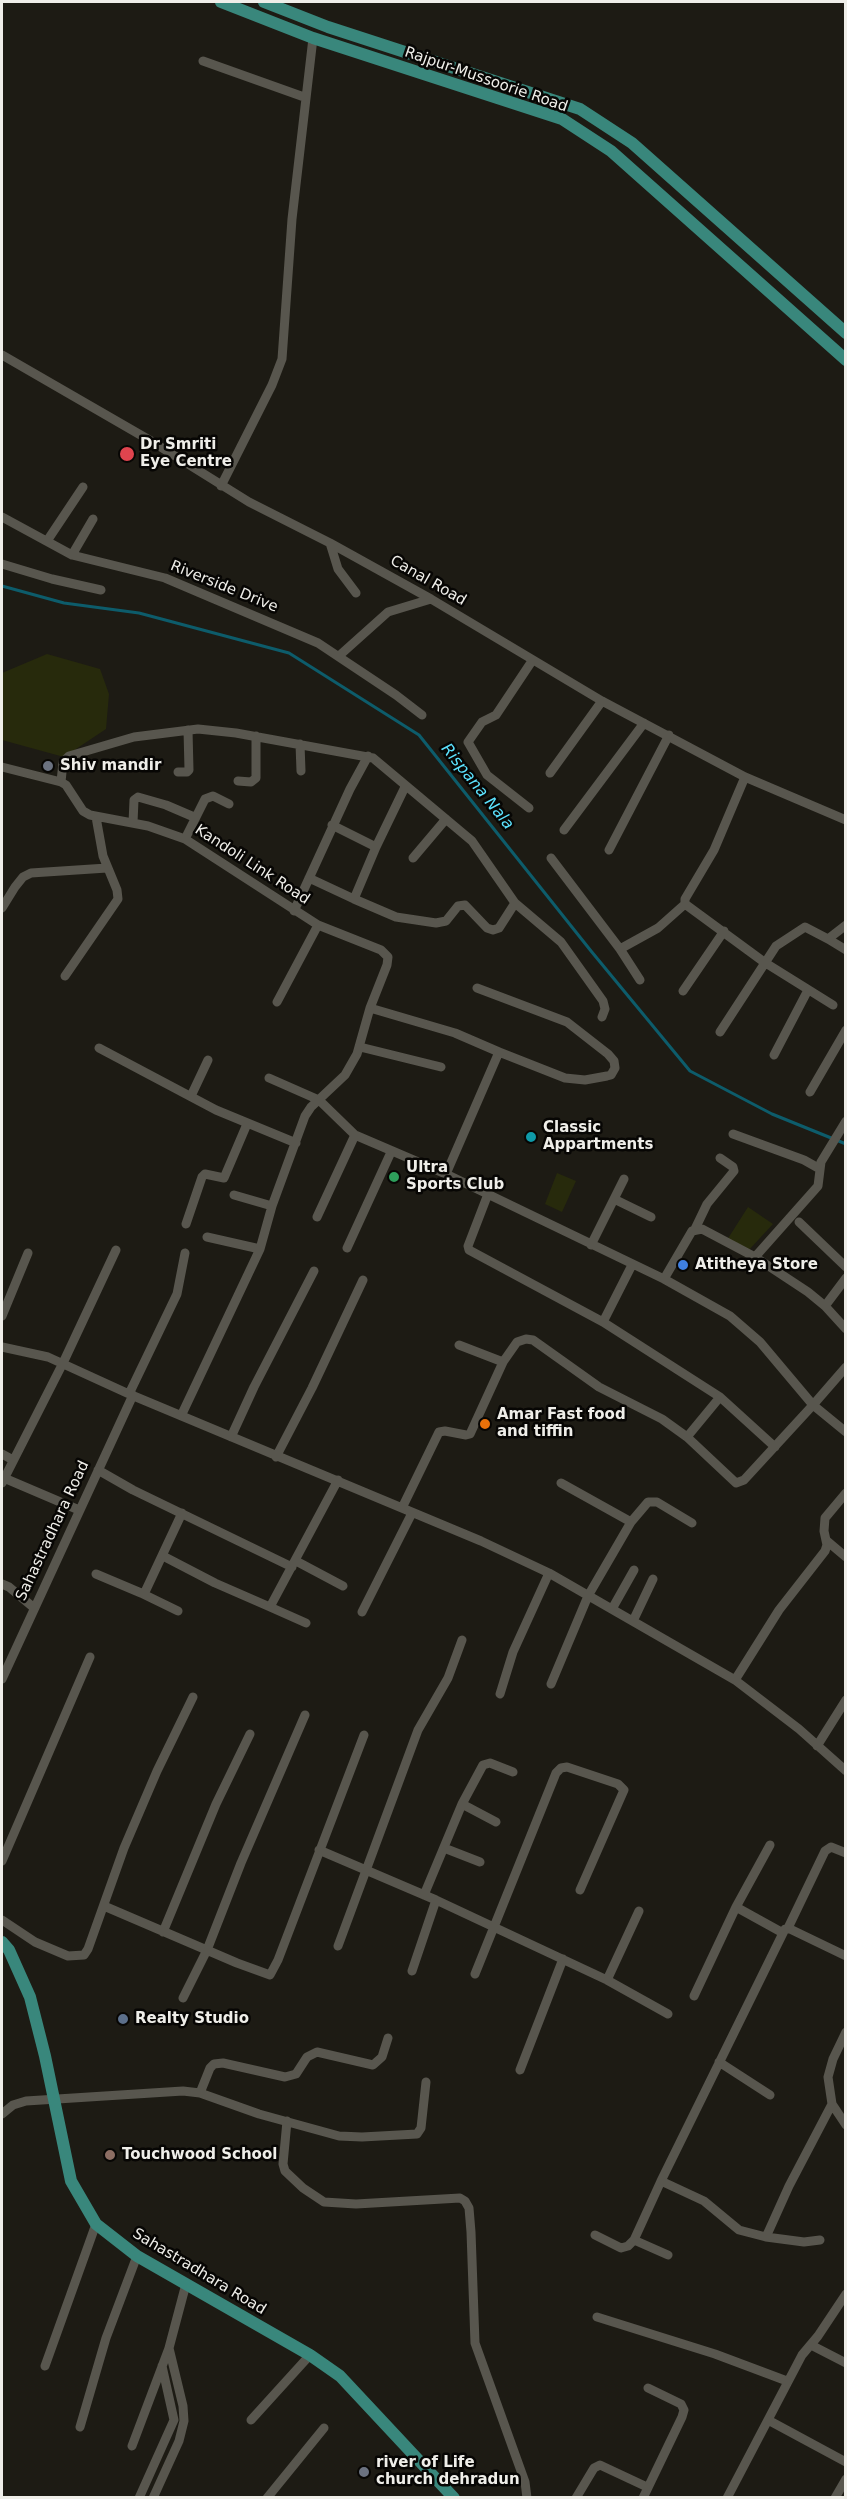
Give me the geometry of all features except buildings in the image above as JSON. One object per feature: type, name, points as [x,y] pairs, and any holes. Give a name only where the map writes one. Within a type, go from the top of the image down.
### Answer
[{"type":"main road","name":"Rajpur-Mussoorie Road","points":[[220,2],[313,38],[562,119],[611,151],[846,360]]},
{"type":"main road","name":"Rajpur-Mussoorie Road","points":[[264,2],[328,27],[580,109],[632,143],[846,333]]},
{"type":"main road","name":"Sahastradhara Road","points":[[2,1942],[9,1950],[30,1997],[71,2181],[96,2224],[137,2256],[310,2355],[340,2376],[448,2496]]},
{"type":"street","points":[[221,486],[272,385],[282,359],[292,219],[304,97],[313,38]]},
{"type":"street","points":[[202,61],[304,97]]},
{"type":"street","name":"Canal Road","points":[[2,356],[151,441],[221,486],[431,599],[602,701],[745,777],[846,820]]},
{"type":"street","points":[[47,541],[83,487]]},
{"type":"street","name":"Riverside Drive","points":[[2,517],[72,555],[165,578],[291,630],[339,655],[422,715]]},
{"type":"street","points":[[72,555],[93,519]]},
{"type":"street","points":[[330,543],[338,569],[356,593]]},
{"type":"street","points":[[2,564],[52,579],[101,590]]},
{"type":"street","points":[[339,655],[388,612],[431,599]]},
{"type":"street","points":[[529,808],[487,775],[468,742],[483,722],[496,716],[532,661]]},
{"type":"street","points":[[550,773],[602,701]]},
{"type":"street","points":[[564,830],[644,723]]},
{"type":"street","points":[[61,782],[63,762],[69,756],[134,737],[198,729],[256,736],[369,756],[378,760],[405,787],[472,841],[515,903],[561,942],[603,1001],[605,1009],[602,1017]]},
{"type":"street","points":[[178,772],[189,770],[188,730]]},
{"type":"street","points":[[609,850],[669,735]]},
{"type":"street","points":[[238,781],[251,782],[256,778],[256,736]]},
{"type":"street","points":[[300,744],[300,771]]},
{"type":"street","points":[[294,911],[332,825],[369,756]]},
{"type":"street","points":[[3,768],[61,782],[66,785],[83,811],[96,817],[107,868],[117,890],[118,899],[65,976]]},
{"type":"street","points":[[620,949],[658,928],[685,904],[685,899],[711,857],[745,777]]},
{"type":"street","points":[[354,899],[405,787]]},
{"type":"street","points":[[185,839],[194,817],[209,796],[229,804]]},
{"type":"street","points":[[133,823],[134,800],[138,797],[166,805],[194,817]]},
{"type":"street","name":"Kandoli Link Road","points":[[96,817],[133,823],[185,839],[318,926],[381,950],[388,957],[387,965],[370,1008]]},
{"type":"street","points":[[413,858],[446,819]]},
{"type":"street","points":[[332,825],[376,847]]},
{"type":"street","points":[[551,858],[620,949],[640,980]]},
{"type":"street","points":[[2,908],[23,877],[31,873],[107,868]]},
{"type":"street","points":[[309,878],[396,917],[444,923],[458,906],[465,905],[487,928],[493,930],[499,928],[515,903]]},
{"type":"street","points":[[685,904],[764,962],[833,1005]]},
{"type":"street","points":[[828,939],[846,925]]},
{"type":"street","points":[[277,1002],[318,926]]},
{"type":"street","points":[[720,1032],[776,946],[802,928],[807,928],[846,950]]},
{"type":"street","points":[[683,991],[724,932]]},
{"type":"street","points":[[181,1416],[260,1249],[272,1206],[305,1116],[345,1075],[360,1047],[370,1008],[455,1033],[565,1078],[609,1076],[614,1072],[616,1065],[608,1054],[567,1022],[477,988]]},
{"type":"street","points":[[774,1055],[808,990]]},
{"type":"street","points":[[810,1092],[846,1030]]},
{"type":"street","points":[[360,1047],[441,1067]]},
{"type":"street","points":[[99,1048],[247,1124],[296,1143]]},
{"type":"street","points":[[446,1174],[499,1052]]},
{"type":"street","points":[[191,1096],[208,1060]]},
{"type":"street","points":[[269,1078],[319,1100],[355,1135],[446,1174],[664,1279],[730,1317],[747,1330],[813,1405],[846,1432]]},
{"type":"street","points":[[755,1257],[816,1189],[820,1182],[821,1165],[846,1121]]},
{"type":"street","points":[[186,1224],[202,1177],[205,1174],[224,1178],[247,1124]]},
{"type":"street","points":[[733,1134],[821,1165]]},
{"type":"street","points":[[316,1217],[355,1135]]},
{"type":"street","points":[[347,1248],[391,1152]]},
{"type":"street","points":[[664,1279],[695,1229],[707,1204],[734,1171],[733,1167],[720,1158]]},
{"type":"street","points":[[591,1245],[624,1179]]},
{"type":"street","points":[[488,1194],[468,1246],[469,1250],[603,1322],[720,1397],[775,1447]]},
{"type":"street","points":[[234,1195],[272,1206]]},
{"type":"street","points":[[614,1199],[651,1217]]},
{"type":"street","points":[[799,1222],[846,1267]]},
{"type":"street","points":[[695,1229],[702,1229],[755,1257],[825,1306],[846,1329]]},
{"type":"street","points":[[207,1237],[260,1249]]},
{"type":"street","points":[[79,1510],[3,1480],[63,1363],[116,1250]]},
{"type":"street","points":[[2,1316],[28,1253]]},
{"type":"street","name":"Sahastradhara Road","points":[[2,1679],[177,1294],[185,1253]]},
{"type":"street","points":[[603,1322],[632,1265]]},
{"type":"street","points":[[231,1437],[314,1271]]},
{"type":"street","points":[[825,1306],[846,1278]]},
{"type":"street","points":[[276,1456],[312,1388],[363,1280]]},
{"type":"street","points":[[402,1508],[439,1432],[466,1435],[471,1432],[503,1362],[518,1342],[526,1339],[533,1340],[599,1387],[648,1411],[687,1437],[736,1483],[744,1480],[846,1367]]},
{"type":"street","points":[[459,1345],[503,1362]]},
{"type":"street","points":[[2,1347],[39,1354],[63,1363],[131,1395],[338,1480],[481,1541],[549,1573],[735,1680],[774,1709],[846,1772]]},
{"type":"street","points":[[687,1437],[720,1397]]},
{"type":"street","points":[[2,1454],[13,1460]]},
{"type":"street","points":[[98,1470],[182,1514],[343,1586]]},
{"type":"street","points":[[270,1607],[338,1480]]},
{"type":"street","points":[[561,1484],[631,1522]]},
{"type":"street","points":[[735,1680],[779,1610],[825,1551],[827,1541],[824,1531],[825,1518],[846,1493]]},
{"type":"street","points":[[551,1684],[588,1596],[631,1522],[651,1501],[692,1523]]},
{"type":"street","points":[[362,1612],[412,1513]]},
{"type":"street","points":[[141,1593],[146,1591],[182,1514]]},
{"type":"street","points":[[827,1541],[846,1557]]},
{"type":"street","points":[[163,1556],[215,1583],[306,1623]]},
{"type":"street","points":[[612,1609],[634,1570]]},
{"type":"street","points":[[500,1694],[513,1652],[549,1573]]},
{"type":"street","points":[[96,1574],[178,1611]]},
{"type":"street","points":[[633,1621],[653,1579]]},
{"type":"street","points":[[2,1584],[33,1607]]},
{"type":"street","points":[[338,1946],[418,1730],[448,1678],[462,1640]]},
{"type":"street","points":[[2,1861],[90,1657]]},
{"type":"street","points":[[2,1920],[36,1942],[74,1957],[84,1955],[124,1848],[157,1771],[193,1697]]},
{"type":"street","points":[[818,1746],[846,1700]]},
{"type":"street","points":[[183,1998],[207,1950],[305,1715]]},
{"type":"street","points":[[163,1932],[216,1803],[250,1734]]},
{"type":"street","points":[[104,1906],[266,1976],[272,1974],[364,1735]]},
{"type":"street","points":[[424,1895],[462,1804],[483,1764],[490,1763],[513,1772]]},
{"type":"street","points":[[475,1974],[492,1926],[556,1773],[561,1768],[567,1767],[618,1784],[624,1790],[580,1890]]},
{"type":"street","points":[[462,1804],[496,1822]]},
{"type":"street","points":[[694,1996],[736,1907],[770,1845]]},
{"type":"street","points":[[595,2235],[621,2248],[628,2246],[634,2240],[719,2062],[825,1851],[831,1847],[846,1853]]},
{"type":"street","points":[[444,1848],[480,1862]]},
{"type":"street","points":[[319,1850],[436,1900],[563,1959],[607,1980],[668,2014]]},
{"type":"street","points":[[412,1971],[436,1900]]},
{"type":"street","points":[[736,1907],[846,1956]]},
{"type":"street","points":[[607,1980],[639,1911]]},
{"type":"street","points":[[520,2070],[563,1959]]},
{"type":"street","points":[[846,2032],[833,2059],[828,2077],[832,2104],[846,2125]]},
{"type":"street","points":[[200,2094],[210,2068],[214,2064],[223,2063],[285,2077],[296,2074],[307,2057],[317,2052],[374,2065],[382,2057],[388,2038]]},
{"type":"street","points":[[719,2062],[770,2095]]},
{"type":"street","points":[[2,2114],[20,2103],[53,2098],[162,2090],[200,2094],[259,2114],[347,2137],[417,2134],[421,2128],[426,2082]]},
{"type":"street","points":[[766,2237],[789,2186],[832,2104]]},
{"type":"street","points":[[287,2121],[283,2164],[285,2171],[303,2188],[324,2202],[356,2204],[460,2198],[465,2201],[469,2208],[471,2232],[475,2343],[525,2481],[527,2498]]},
{"type":"street","points":[[662,2181],[704,2201],[739,2230],[766,2237],[804,2242],[820,2240]]},
{"type":"street","points":[[45,2366],[96,2224]]},
{"type":"street","points":[[634,2240],[668,2255]]},
{"type":"street","points":[[80,2427],[106,2338],[137,2256]]},
{"type":"street","points":[[132,2446],[169,2348],[186,2284]]},
{"type":"street","points":[[727,2498],[787,2381],[846,2294]]},
{"type":"street","points":[[597,2317],[715,2354],[787,2381]]},
{"type":"street","points":[[811,2344],[846,2363]]},
{"type":"street","points":[[153,2498],[179,2440],[184,2421],[183,2406],[169,2348]]},
{"type":"street","points":[[251,2420],[310,2355]]},
{"type":"street","points":[[140,2498],[174,2420],[162,2366]]},
{"type":"street","points":[[643,2498],[684,2410],[681,2404],[648,2388]]},
{"type":"street","points":[[768,2420],[846,2462]]},
{"type":"street","points":[[267,2498],[324,2428]]},
{"type":"street","points":[[576,2498],[594,2468],[600,2464],[647,2487]]},
{"type":"street","points":[[835,2498],[846,2479]]},
{"type":"green space","points":[[47,654],[100,669],[109,694],[106,729],[64,757],[2,740],[2,673]]},
{"type":"green space","points":[[557,1173],[576,1181],[562,1212],[545,1204]]},
{"type":"green space","points":[[748,1207],[773,1224],[747,1252],[727,1240]]},
{"type":"waterway","name":"Rispana Nala","points":[[2,586],[64,603],[139,613],[289,653],[419,735],[690,1071],[772,1114],[846,1144]]},
{"type":"place","name":"Dr Smriti Eye Centre","points":[[127,454]]},
{"type":"place","name":"Shiv mandir","points":[[48,766]]},
{"type":"place","name":"Classic Appartments","points":[[531,1137]]},
{"type":"place","name":"Ultra Sports Club","points":[[394,1177]]},
{"type":"place","name":"Atitheya Store","points":[[683,1265]]},
{"type":"place","name":"Amar Fast food and tiffin","points":[[485,1424]]},
{"type":"place","name":"Realty Studio","points":[[123,2019]]},
{"type":"place","name":"Touchwood School","points":[[110,2155]]},
{"type":"place","name":"river of Life church dehradun","points":[[364,2472]]}]
